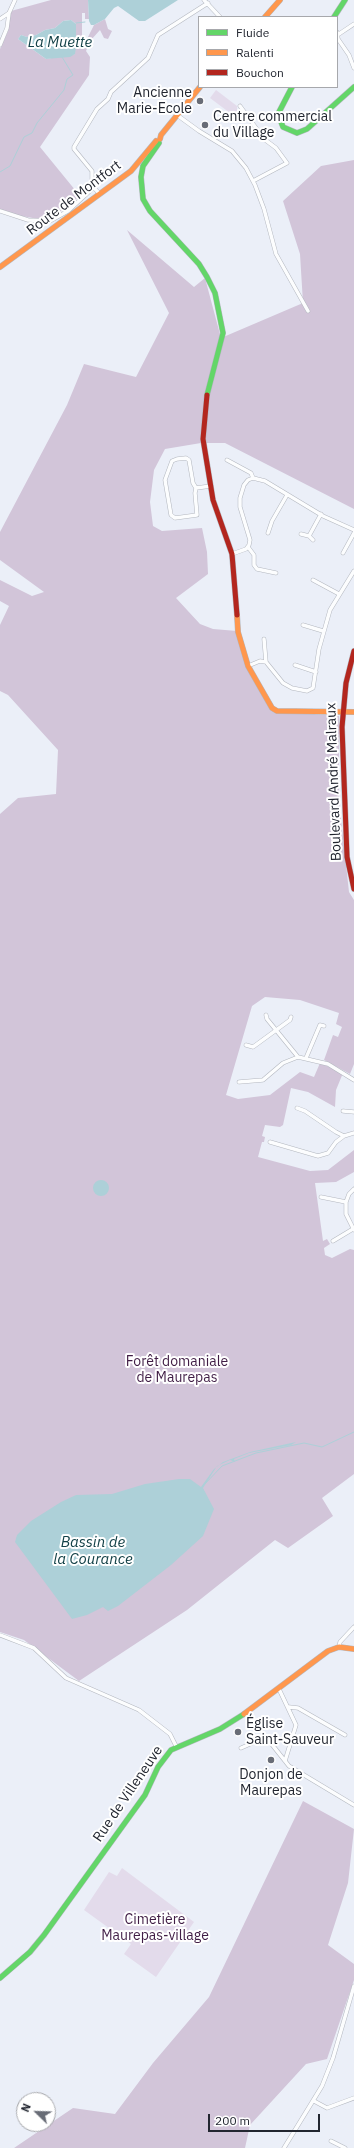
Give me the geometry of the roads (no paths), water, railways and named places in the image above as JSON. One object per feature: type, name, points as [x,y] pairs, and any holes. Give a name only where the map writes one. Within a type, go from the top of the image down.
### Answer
[{"type":"street","points":[[0,45],[7,28],[9,13],[15,0]]},
{"type":"street","points":[[266,16],[280,0]]},
{"type":"street","points":[[335,16],[345,0]]},
{"type":"street","points":[[100,194],[93,188],[92,171],[74,150],[74,146],[97,109],[108,99],[111,92],[148,58],[158,35],[206,2],[219,16]]},
{"type":"street","points":[[0,19],[9,13]]},
{"type":"street","points":[[354,24],[338,33],[338,39],[349,56],[354,68]]},
{"type":"street","name":"Route de Montfort","points":[[0,267],[134,168],[158,141],[199,88]]},
{"type":"street","points":[[291,88],[280,107],[278,114],[279,121],[283,127],[297,133],[307,129],[354,88]]},
{"type":"street","points":[[240,106],[264,139],[276,148],[287,163],[253,181]]},
{"type":"street","points":[[177,115],[198,132],[232,151],[246,168],[264,209],[276,254],[308,310]]},
{"type":"street","points":[[158,141],[144,166],[141,177],[143,199],[150,211],[199,264],[207,277],[215,293],[223,333],[206,399],[203,439],[216,507],[232,554],[238,632],[248,666],[272,708],[277,711],[354,712]]},
{"type":"street","points":[[0,211],[28,220],[50,221],[68,211],[93,188]]},
{"type":"street","points":[[177,458],[189,460],[193,483],[196,488],[197,515],[188,518],[172,517],[165,480],[172,461],[177,458]]},
{"type":"street","points":[[227,460],[251,473],[253,478]]},
{"type":"street","points":[[248,547],[250,540],[240,507],[240,498],[244,485],[248,480],[253,478],[265,481],[321,514],[354,530]]},
{"type":"street","points":[[196,488],[211,486]]},
{"type":"street","points":[[268,534],[272,521],[287,495]]},
{"type":"street","points":[[309,536],[321,514]]},
{"type":"street","points":[[342,553],[354,533]]},
{"type":"street","points":[[301,534],[309,536],[313,540]]},
{"type":"street","points":[[232,554],[248,547]]},
{"type":"street","points":[[248,547],[254,555],[254,565],[257,569],[276,573]]},
{"type":"street","points":[[264,639],[266,662],[283,683],[292,688],[303,691],[314,688],[324,631],[330,610],[354,571]]},
{"type":"street","points":[[313,580],[339,594]]},
{"type":"street","points":[[302,625],[324,631]]},
{"type":"street","name":"Boulevard André Malraux","points":[[354,651],[346,683],[343,712],[347,857],[354,889]]},
{"type":"street","points":[[248,666],[260,661],[266,662]]},
{"type":"street","points":[[295,665],[316,672]]},
{"type":"street","points":[[266,1015],[298,1057]]},
{"type":"street","points":[[246,1045],[253,1047],[277,1030],[291,1017]]},
{"type":"street","points":[[306,1058],[320,1025],[324,1026]]},
{"type":"street","points":[[239,1082],[263,1080],[283,1063],[298,1057],[328,1064],[354,1080]]},
{"type":"street","points":[[296,1108],[306,1111],[344,1136]]},
{"type":"street","points":[[343,1111],[354,1112]]},
{"type":"street","points":[[336,1132],[336,1142]]},
{"type":"street","points":[[270,1142],[318,1156],[328,1153],[336,1142],[344,1136],[354,1133]]},
{"type":"street","points":[[334,1241],[353,1230],[346,1214],[346,1202],[349,1194],[354,1189]]},
{"type":"street","points":[[321,1197],[346,1202]]},
{"type":"street","points":[[354,1627],[340,1642],[339,1647],[354,1649]]},
{"type":"street","points":[[0,1635],[34,1648],[66,1678],[139,1710],[170,1734],[176,1746]]},
{"type":"street","name":"Rue de Villeneuve","points":[[0,1978],[30,1952],[44,1935],[145,1795],[160,1762],[176,1746],[223,1727],[279,1689],[319,1657],[328,1651],[339,1647]]},
{"type":"street","points":[[279,1689],[289,1707],[296,1725],[285,1761]]},
{"type":"street","points":[[289,1707],[298,1708],[345,1735]]},
{"type":"street","points":[[241,1748],[266,1737],[289,1766],[354,1805]]},
{"type":"street","points":[[284,2148],[314,2101],[333,2058],[354,1986]]},
{"type":"street","points":[[314,2101],[328,2108],[354,2098]]},
{"type":"street","points":[[331,2141],[345,2148]]},
{"type":"water","name":"La Muette","points":[[88,0],[178,0],[145,21],[139,21],[118,6],[114,8],[105,19],[91,25],[89,21]]},
{"type":"water","name":"La Muette","points":[[71,20],[76,24],[76,48],[75,54],[70,57],[46,59],[18,39],[21,35],[27,37],[36,35],[45,30],[55,28],[63,21]]},
{"type":"water","points":[[101,1180],[108,1185],[109,1188],[104,1195],[101,1196],[94,1191],[93,1188],[98,1181]]},
{"type":"water","points":[[296,1442],[291,1445],[249,1453],[234,1459],[235,1462],[230,1460],[219,1465],[223,1462],[250,1452]]},
{"type":"water","name":"Bassin de la Courance","points":[[216,1467],[203,1488],[214,1509],[203,1536],[171,1565],[118,1606],[108,1611],[103,1607],[87,1615],[72,1619],[15,1542],[17,1535],[31,1521],[61,1502],[76,1495],[112,1494],[145,1484],[179,1479],[190,1479],[201,1487]]},
{"type":"waterway","points":[[76,23],[85,22]]},
{"type":"waterway","points":[[0,172],[10,166],[24,137],[32,133],[37,123],[64,90],[67,79],[73,75],[62,57]]},
{"type":"waterway","points":[[204,1485],[222,1466],[256,1453],[304,1443],[322,1447],[354,1432]]},
{"type":"place","name":"Ancienne Marie-Ecole","points":[[200,101]]},
{"type":"place","name":"Centre commercial du Village","points":[[205,125]]},
{"type":"place","name":"Église Saint-Sauveur","points":[[238,1732]]},
{"type":"place","name":"Donjon de Maurepas","points":[[271,1760]]},
{"type":"park label","name":"Forêt domaniale de Maurepas","points":[[177,1370]]},
{"type":"park label","name":"Cimetière Maurepas-village","points":[[155,1928]]}]
